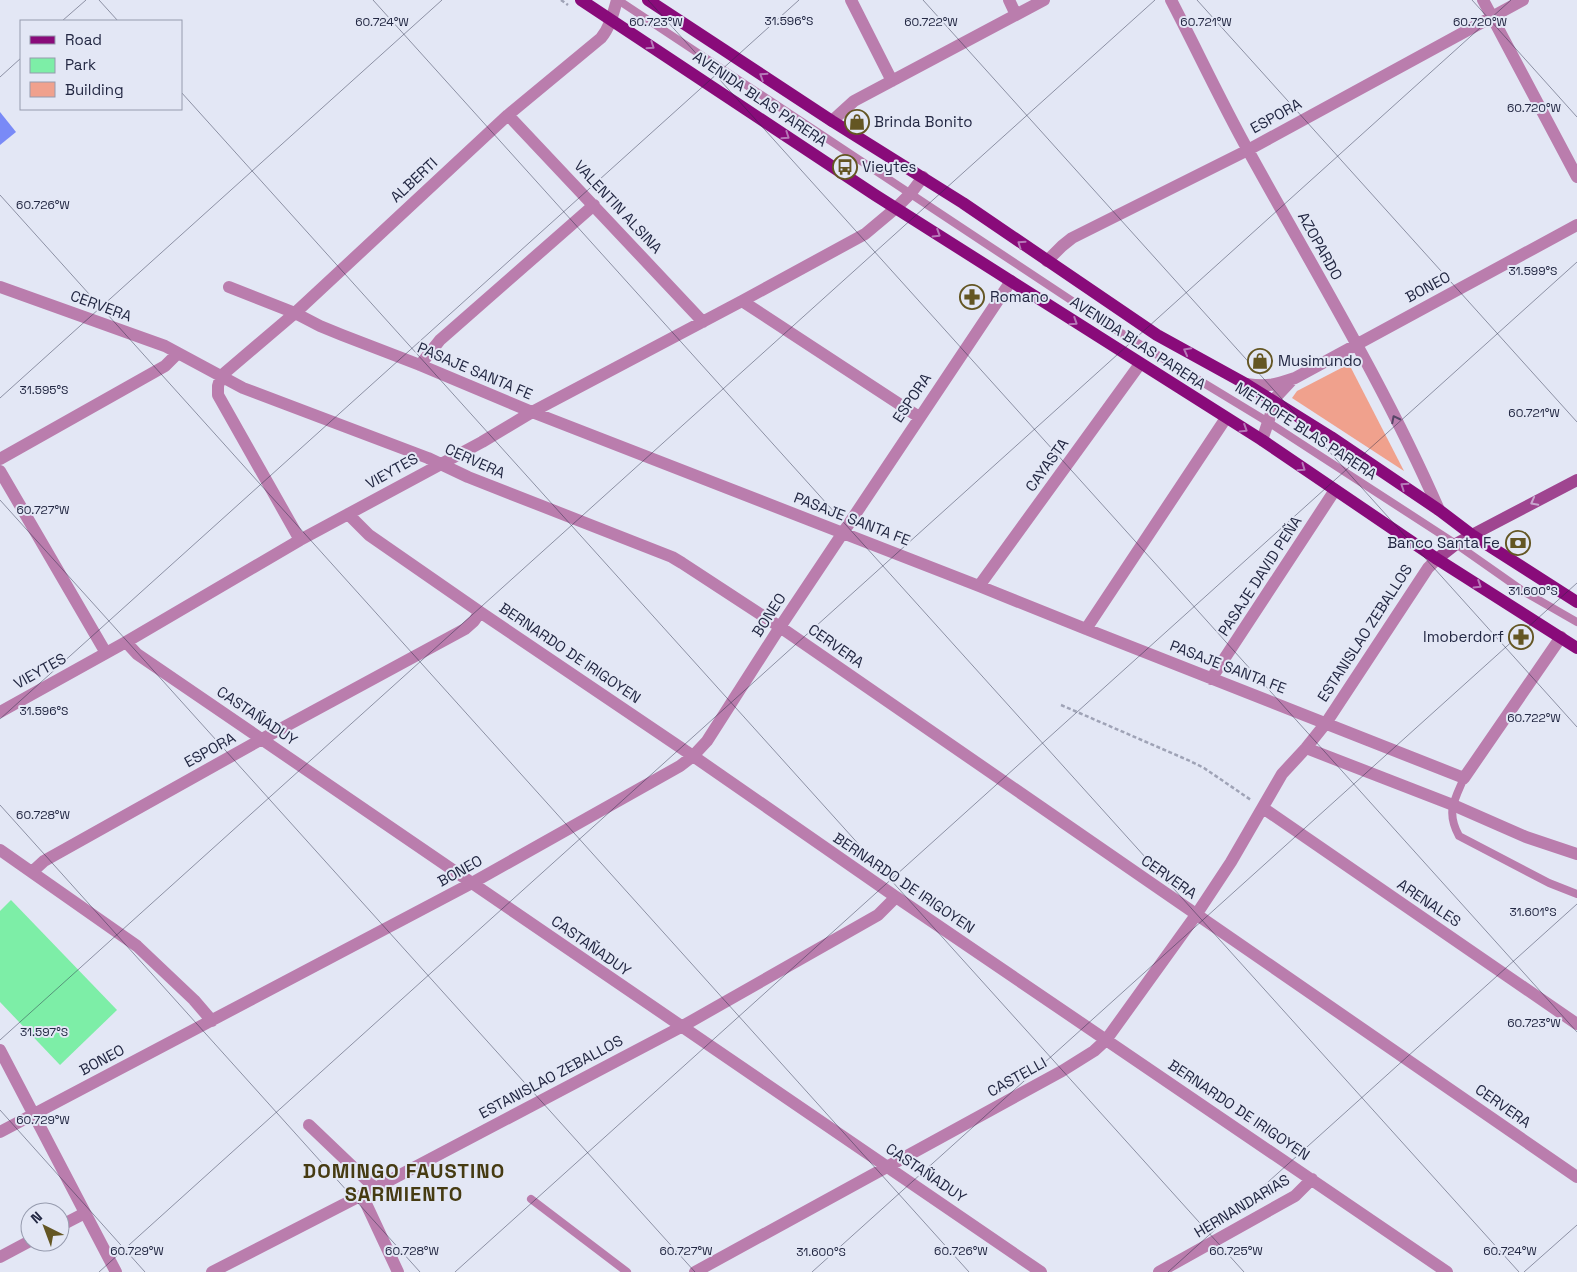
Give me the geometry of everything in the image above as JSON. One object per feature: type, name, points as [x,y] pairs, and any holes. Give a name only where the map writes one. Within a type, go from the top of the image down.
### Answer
[{"type":"main road","name":"AVENIDA BLAS PARERA","points":[[581,0],[896,208],[1262,440],[1437,559],[1577,648]]},
{"type":"main road","name":"AVENIDA BLAS PARERA","points":[[648,0],[832,121],[923,177],[1157,335],[1246,384],[1331,437],[1439,510],[1472,535],[1577,602]]},
{"type":"main road","name":"ESTANISLAO ZEBALLOS","points":[[1437,559],[1456,544],[1577,480]]},
{"type":"street","name":"ALBERTI","points":[[221,376],[295,313],[508,115],[601,38],[607,31],[617,0]]},
{"type":"street","points":[[852,0],[892,81]]},
{"type":"street","points":[[1009,0],[1016,15]]},
{"type":"street","points":[[832,121],[854,102],[1044,0]]},
{"type":"street","name":"AZOPARDO","points":[[1170,0],[1248,150],[1356,344],[1422,472],[1439,510]]},
{"type":"street","points":[[1483,0],[1577,177]]},
{"type":"street","name":"ESPORA","points":[[1047,261],[1072,238],[1248,150],[1523,0]]},
{"type":"street","name":"VALENTIN ALSINA","points":[[508,115],[703,322]]},
{"type":"street","name":"VIEYTES","points":[[0,712],[126,642],[300,540],[482,442],[532,412],[865,234],[896,208],[923,177]]},
{"type":"street","points":[[420,365],[440,340],[594,205]]},
{"type":"street","name":"BONEO","points":[[1246,384],[1264,387],[1295,378],[1577,225]]},
{"type":"street","name":"ESPORA","points":[[842,533],[1010,281]]},
{"type":"street","name":"CERVERA","points":[[0,287],[165,346],[243,388],[440,463],[468,477],[672,557],[780,627],[1577,1177]]},
{"type":"street","name":"PASAJE SANTA FE","points":[[229,287],[532,412],[980,586],[1464,778]]},
{"type":"street","points":[[742,301],[919,417]]},
{"type":"street","points":[[0,459],[165,366],[178,353]]},
{"type":"street","name":"CAYASTA","points":[[980,586],[1140,364]]},
{"type":"street","points":[[221,376],[218,395],[300,540]]},
{"type":"street","name":"BONEO","points":[[1262,440],[1277,396],[1295,378]]},
{"type":"street","points":[[1086,629],[1226,418]]},
{"type":"street","points":[[0,471],[106,653]]},
{"type":"street","name":"PASAJE DAVID PEÑA","points":[[1212,679],[1335,490]]},
{"type":"street","name":"BERNARDO DE IRIGOYEN","points":[[348,514],[369,535],[480,612],[1447,1272]]},
{"type":"street","name":"BONEO","points":[[0,1132],[472,883],[680,766],[707,741],[842,533]]},
{"type":"street","name":"ESTANISLAO ZEBALLOS","points":[[1263,808],[1282,774],[1326,723],[1428,568],[1437,559]]},
{"type":"street","name":"ESPORA","points":[[32,872],[44,862],[262,739],[465,629],[480,612]]},
{"type":"street","points":[[1464,778],[1560,637]]},
{"type":"street","name":"CASTAÑADUY","points":[[126,642],[137,654],[1041,1272]]},
{"type":"street","points":[[1306,748],[1453,805],[1526,837],[1577,854]]},
{"type":"street","name":"CASTELLI","points":[[695,1272],[1088,1055],[1106,1040],[1196,915],[1231,862],[1263,808]]},
{"type":"street","name":"ARENALES","points":[[1263,808],[1577,1024]]},
{"type":"street","points":[[0,850],[137,946],[194,1000],[212,1021]]},
{"type":"street","name":"ESTANISLAO ZEBALLOS","points":[[212,1272],[681,1027],[878,915],[896,897]]},
{"type":"street","points":[[0,1050],[116,1272]]},
{"type":"street","points":[[309,1125],[375,1188]]},
{"type":"street","name":"HERNANDARIAS","points":[[1159,1272],[1295,1196],[1312,1179]]},
{"type":"street","points":[[362,1195],[398,1272]]},
{"type":"street","points":[[70,1221],[85,1213]]},
{"type":"street","points":[[0,1257],[20,1246]]},
{"type":"lane","name":"METROFE BLAS PARERA","points":[[617,0],[1106,324],[1268,422],[1456,544],[1523,591],[1577,622]]},
{"type":"lane","points":[[1464,778],[1453,805],[1453,824],[1460,836],[1549,883],[1577,894]]},
{"type":"lane","points":[[531,1199],[627,1272]]},
{"type":"path","points":[[1061,706],[1204,768],[1263,808]]},
{"type":"green space","points":[[11,900],[117,1010],[60,1065],[0,1002],[0,911]]},
{"type":"water","points":[[0,112],[16,132],[0,145]]},
{"type":"building","points":[[1349,364],[1404,471],[1292,398],[1297,391]]},
{"type":"place","name":"Brinda Bonito","points":[[857,122]]},
{"type":"place","name":"Vieytes","points":[[845,167]]},
{"type":"place","name":"Romano","points":[[972,297]]},
{"type":"place","name":"Musimundo","points":[[1260,361]]},
{"type":"place","name":"Banco Santa Fe","points":[[1518,543]]},
{"type":"place","name":"Imoberdorf","points":[[1521,637]]},
{"type":"district","name":"DOMINGO FAUSTINO SARMIENTO","points":[[404,1182]]}]
